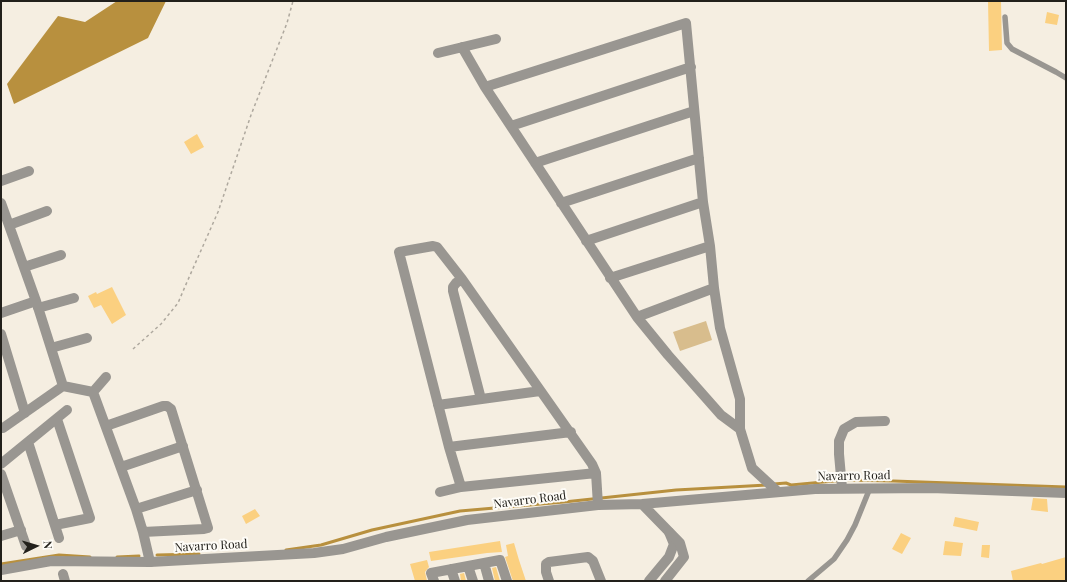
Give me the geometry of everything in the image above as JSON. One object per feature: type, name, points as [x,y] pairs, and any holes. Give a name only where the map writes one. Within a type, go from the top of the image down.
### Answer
[{"type":"street","points":[[485,87],[686,23],[703,202],[720,328],[740,399],[740,429],[752,468],[772,487]]},
{"type":"street","points":[[438,52],[496,39]]},
{"type":"street","points":[[462,47],[485,87],[610,278],[637,316],[668,355],[721,415],[740,429]]},
{"type":"street","points":[[511,126],[690,68]]},
{"type":"street","points":[[535,163],[694,111]]},
{"type":"street","points":[[561,203],[699,158]]},
{"type":"street","points":[[1,181],[29,171]]},
{"type":"street","points":[[586,241],[703,202]]},
{"type":"street","points":[[1,203],[37,304],[63,386]]},
{"type":"street","points":[[9,224],[47,211]]},
{"type":"street","points":[[461,487],[449,447],[399,252],[433,246],[436,247],[462,279],[540,391],[571,432],[592,464],[596,473],[598,501]]},
{"type":"street","points":[[610,278],[710,246]]},
{"type":"street","points":[[24,267],[61,255]]},
{"type":"street","points":[[462,279],[453,286],[453,291],[481,399]]},
{"type":"street","points":[[637,316],[714,288]]},
{"type":"street","points":[[1,313],[37,304],[74,298]]},
{"type":"street","points":[[1,334],[25,413]]},
{"type":"street","points":[[51,348],[87,338]]},
{"type":"street","points":[[93,392],[106,377]]},
{"type":"street","points":[[3,428],[63,386],[93,392]]},
{"type":"street","points":[[438,405],[540,391]]},
{"type":"street","points":[[93,392],[136,510],[150,562]]},
{"type":"street","points":[[106,426],[167,406],[171,409],[208,528],[143,532]]},
{"type":"street","points":[[1,464],[67,410]]},
{"type":"street","points":[[55,525],[90,518],[57,418]]},
{"type":"street","points":[[842,483],[839,440],[844,429],[856,422],[885,420]]},
{"type":"street","points":[[449,447],[571,432]]},
{"type":"street","points":[[28,442],[59,538]]},
{"type":"street","points":[[121,467],[183,446]]},
{"type":"street","points":[[440,492],[461,487],[596,473]]},
{"type":"street","points":[[1,474],[5,498],[26,546]]},
{"type":"street","name":"Navarro Road","points":[[1,570],[51,561],[150,562],[314,554],[343,549],[386,537],[467,520],[598,501],[642,504],[772,487],[815,489],[842,483],[870,488],[931,488],[1066,493]]},
{"type":"street","points":[[136,510],[197,490]]},
{"type":"street","points":[[642,504],[680,543],[684,557],[667,579],[658,581]]},
{"type":"street","points":[[1,536],[20,530]]},
{"type":"street","points":[[649,581],[669,557],[674,544],[668,530]]},
{"type":"street","points":[[549,581],[546,568],[546,564],[548,562],[588,557],[593,561],[601,581]]},
{"type":"street","points":[[434,581],[431,572],[500,560],[507,581]]},
{"type":"street","points":[[484,563],[489,581]]},
{"type":"street","points":[[468,566],[473,581]]},
{"type":"street","points":[[451,569],[455,581]]},
{"type":"lane","points":[[1005,17],[1007,43],[1012,49],[1066,78]]},
{"type":"lane","points":[[808,581],[834,559],[847,540],[855,525],[870,488]]},
{"type":"path","points":[[133,349],[161,324],[178,303],[218,212],[251,115],[287,23],[293,1]]},
{"type":"shaded area","points":[[117,1],[166,1],[148,38],[14,104],[7,84],[58,16],[85,22]]},
{"type":"shaded area","points":[[706,321],[712,340],[680,351],[673,332]]},
{"type":"building","points":[[988,1],[1001,1],[1002,50],[989,51]]},
{"type":"building","points":[[1047,12],[1059,15],[1057,25],[1045,23]]},
{"type":"building","points":[[197,134],[204,147],[191,154],[184,142]]},
{"type":"building","points":[[112,287],[126,315],[112,324],[101,305],[94,308],[88,296],[96,292],[97,294]]},
{"type":"building","points":[[1033,498],[1047,499],[1048,512],[1031,510]]},
{"type":"building","points":[[255,509],[260,516],[246,524],[242,516]]},
{"type":"building","points":[[955,517],[979,522],[977,531],[953,526]]},
{"type":"building","points":[[901,533],[911,538],[902,554],[892,549]]},
{"type":"building","points":[[500,541],[502,552],[431,561],[429,552]]},
{"type":"building","points":[[945,541],[963,543],[961,556],[943,555]]},
{"type":"building","points":[[514,543],[526,581],[513,581],[505,557],[508,556],[506,545]]},
{"type":"building","points":[[982,545],[990,545],[989,558],[981,557]]},
{"type":"building","points":[[1066,557],[1066,581],[1013,581],[1011,571]]},
{"type":"building","points":[[427,560],[429,567],[425,572],[427,581],[415,581],[410,564]]},
{"type":"building","points":[[496,567],[500,581],[495,581],[492,568]]},
{"type":"building","points":[[464,573],[466,581],[461,581],[460,574]]},
{"type":"waterway","points":[[774,484],[786,483],[791,485],[845,480],[1066,487]]},
{"type":"waterway","points":[[286,550],[321,545],[372,530],[460,511],[676,490],[767,485]]},
{"type":"waterway","points":[[157,555],[199,554]]},
{"type":"waterway","points":[[1,564],[59,555],[90,557]]},
{"type":"waterway","points":[[117,557],[139,556]]}]
